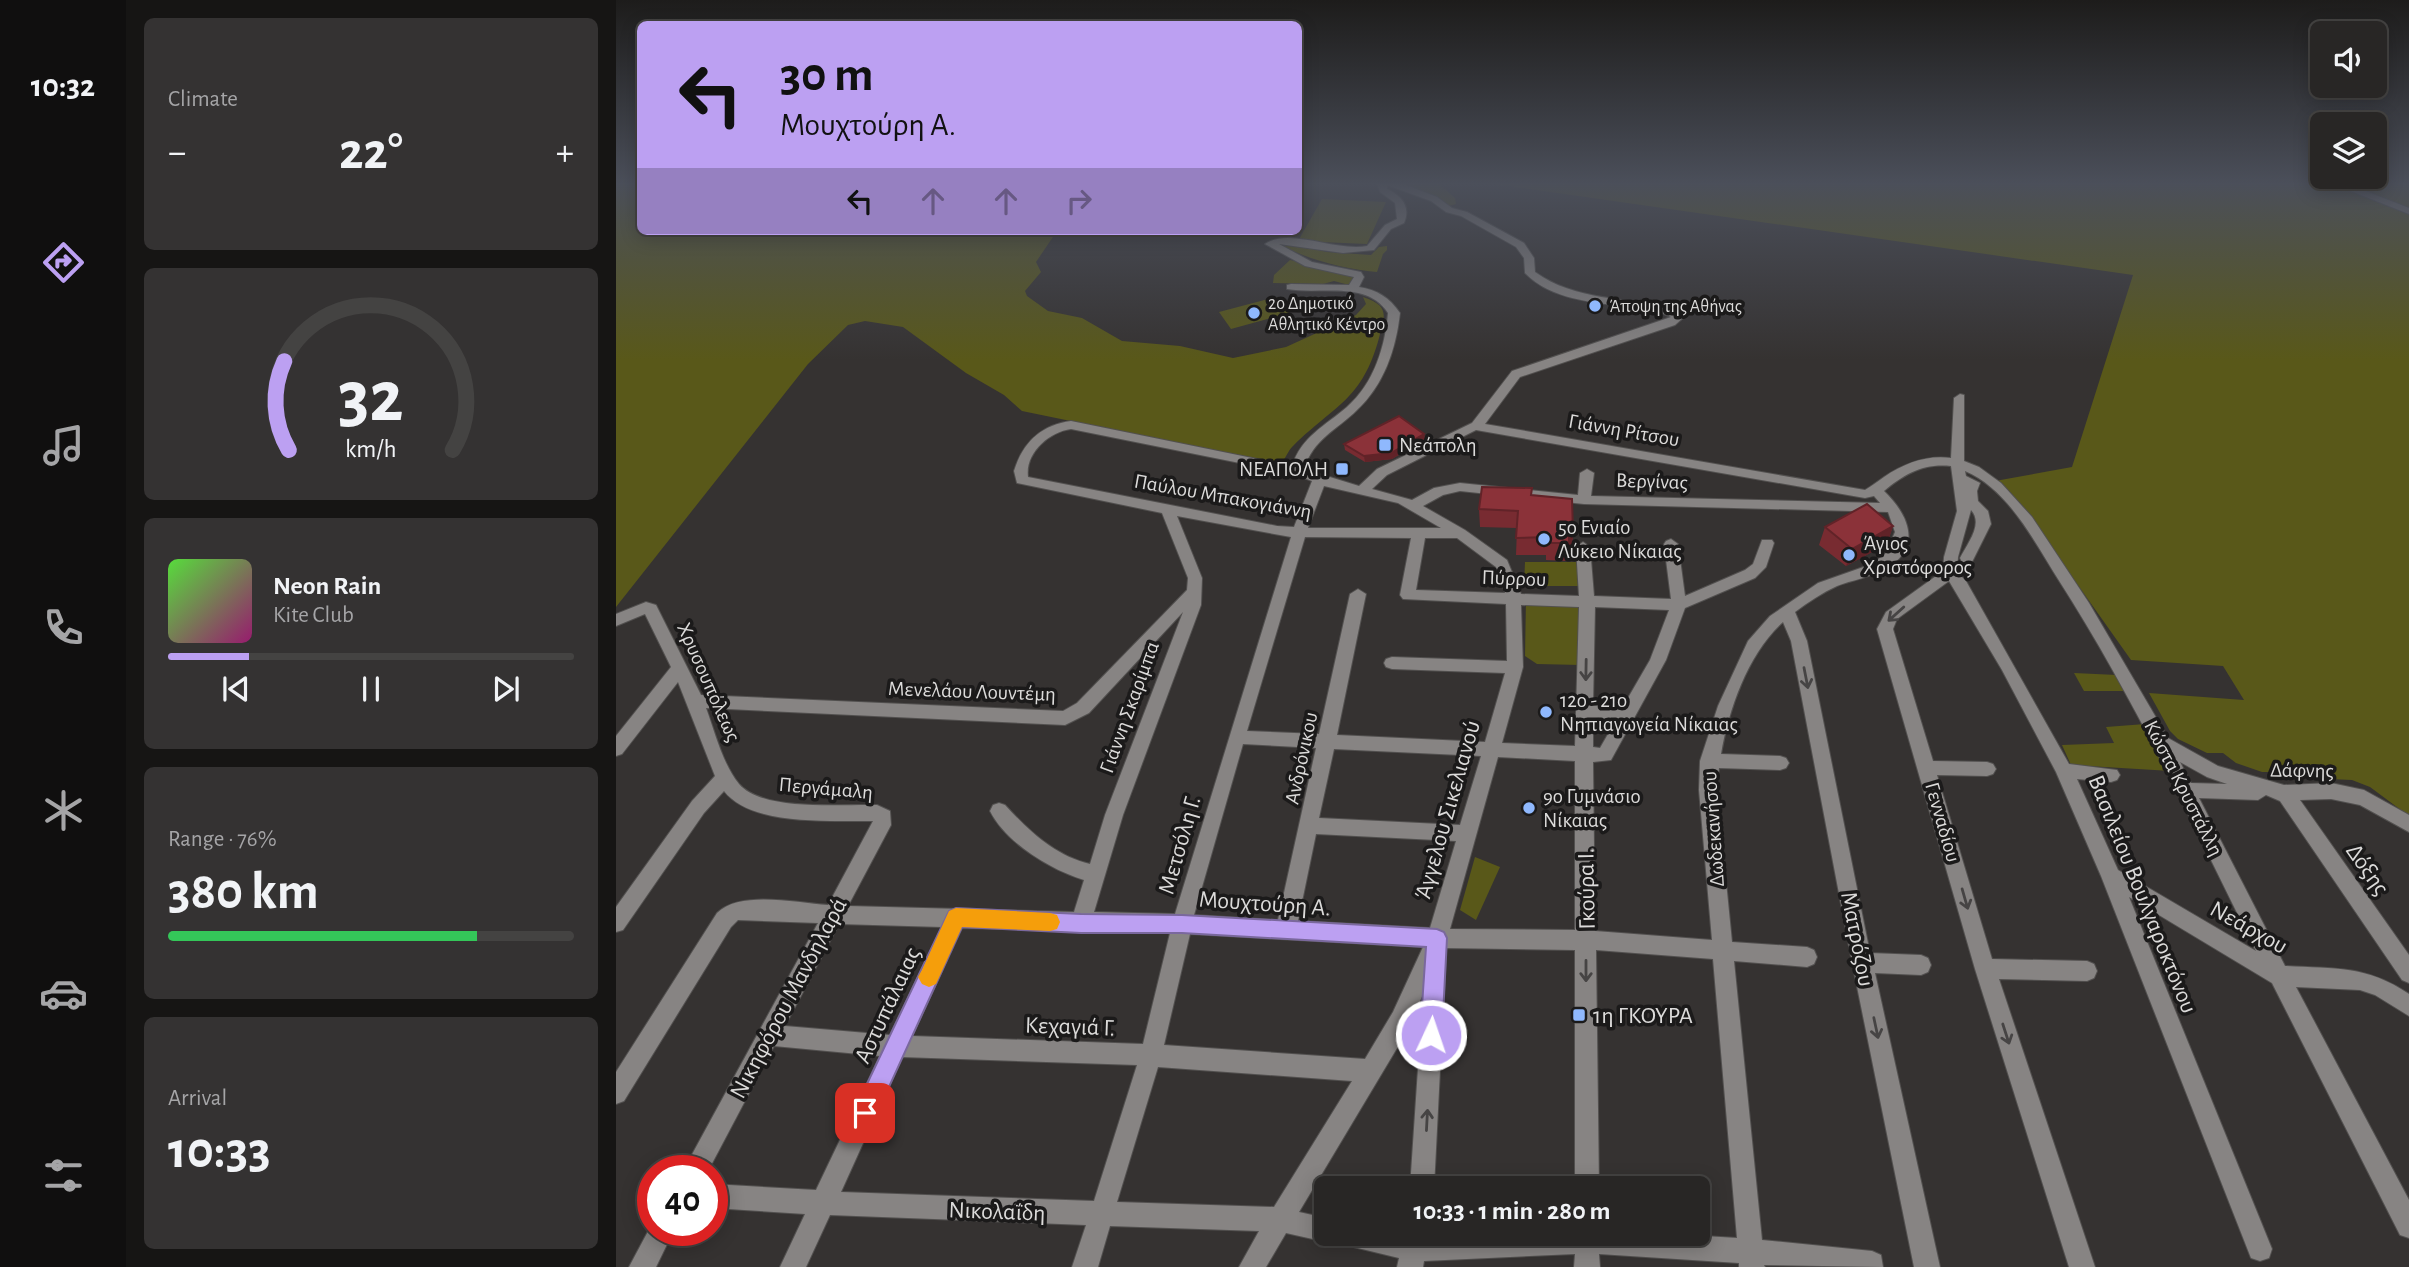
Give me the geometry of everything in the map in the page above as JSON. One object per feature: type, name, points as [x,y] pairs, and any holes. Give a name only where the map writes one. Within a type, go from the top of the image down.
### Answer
[{"type":"street","points":[[1282,241],[1270,244],[1309,264],[1357,274],[1359,276],[1352,289]]},
{"type":"street","points":[[1292,241],[1330,250],[1370,248],[1376,241]]},
{"type":"street","points":[[1291,287],[1352,289],[1376,296],[1392,307],[1394,321],[1385,360],[1359,402],[1304,448],[1297,471],[1319,480],[1363,490],[1375,476],[1476,426],[1490,414],[1509,380],[1516,374],[1671,323],[1678,317],[1674,312],[1660,309],[1583,298],[1544,284],[1531,273],[1529,258],[1520,245],[1513,241]]},
{"type":"street","points":[[1950,573],[1951,557],[1964,511],[1958,471],[1960,398]]},
{"type":"street","name":"Παύλου Μπακογιάννη","points":[[1297,471],[1080,426],[1052,429],[1033,443],[1020,470],[1022,480],[1299,533],[1460,533]]},
{"type":"street","name":"Γιάννη Ρίτσου","points":[[1476,426],[1637,452],[1847,492],[1865,494],[1876,491]]},
{"type":"street","name":"Κώστα Κρυστάλλη","points":[[1876,491],[1900,472],[1922,461],[1935,459],[1958,471],[1975,471],[1996,486],[2034,532],[2123,672],[2187,790],[2279,976],[2409,1226]]},
{"type":"street","points":[[1958,471],[1973,483],[1970,491],[1971,503],[1981,511],[1984,524],[1967,558]]},
{"type":"street","points":[[1584,499],[1587,473]]},
{"type":"street","name":"Μετσόλη Γ.","points":[[1086,1267],[1151,1055],[1182,924],[1236,737],[1299,533],[1319,480]]},
{"type":"street","name":"Βεργίνας","points":[[1414,505],[1439,491],[1460,487],[1584,499],[1893,508]]},
{"type":"street","name":"Άγγελου Σικελιανού","points":[[1252,1267],[1410,1003],[1437,938],[1515,667],[1513,598],[1509,579],[1502,565],[1460,533],[1414,505],[1363,490]]},
{"type":"street","points":[[1876,491],[1893,508]]},
{"type":"street","name":"Δωδεκανήσου","points":[[1751,1259],[1708,790],[1709,761],[1719,721],[1760,636],[1787,612],[1826,585],[1871,570],[1891,558],[1898,549],[1903,526],[1893,508]]},
{"type":"street","points":[[1167,509],[1195,578],[1195,591]]},
{"type":"street","name":"Πύρρου","points":[[1419,534],[1408,595],[1679,605]]},
{"type":"street","points":[[1679,605],[1750,574],[1759,567],[1767,543]]},
{"type":"street","points":[[1236,737],[1605,755],[1658,660],[1679,605],[1671,544]]},
{"type":"street","name":"Γκούρα Ι.","points":[[1583,547],[1587,601],[1584,753],[1587,1176]]},
{"type":"street","name":"Γενναδίου","points":[[1950,573],[1891,615],[1885,629],[1985,969],[2082,1267]]},
{"type":"street","name":"Βασιλείου Βουλγαροκτόνου","points":[[1950,573],[1961,585],[2009,668],[2064,771],[2111,876],[2260,1249]]},
{"type":"street","name":"Μενελάου Λουντέμη","points":[[695,701],[1066,718],[1083,708],[1195,591]]},
{"type":"street","name":"Γιάννη Σκαρίμπα","points":[[1081,923],[1114,815],[1195,591]]},
{"type":"street","name":"Ανδρόνικου","points":[[1286,931],[1358,594]]},
{"type":"street","name":"Χρυσουπόλεως","points":[[616,620],[646,607],[651,608],[695,701],[725,778]]},
{"type":"street","name":"Ματρόζου","points":[[1787,612],[1799,642],[1862,962],[1927,1267]]},
{"type":"street","points":[[1392,663],[1515,667]]},
{"type":"street","points":[[616,749],[679,668]]},
{"type":"street","points":[[1586,711],[1626,717]]},
{"type":"street","points":[[2162,744],[2213,772],[2286,793]]},
{"type":"street","points":[[1709,761],[1780,763]]},
{"type":"street","points":[[1927,768],[1987,769]]},
{"type":"street","points":[[2064,771],[2110,775]]},
{"type":"street","points":[[616,923],[698,807],[725,778]]},
{"type":"street","name":"Περγάμαλη","points":[[725,778],[737,794],[751,802],[778,808],[877,813],[883,817],[882,825]]},
{"type":"street","name":"Δάφνης","points":[[2187,790],[2286,793],[2331,791],[2364,798],[2409,824]]},
{"type":"street","name":"Δόξης","points":[[2286,793],[2409,973]]},
{"type":"street","points":[[999,811],[1007,822],[1057,863],[1069,869],[1097,874]]},
{"type":"street","name":"Νικηφόρου Μανδηλαρά","points":[[704,1155],[882,825]]},
{"type":"street","points":[[1310,826],[1469,832]]},
{"type":"street","name":"Νεάρχου","points":[[2111,876],[2279,976],[2360,980],[2381,987],[2409,1006]]},
{"type":"street","name":"Μουχτούρη Α.","points":[[616,1093],[724,920],[732,912],[743,909],[833,915],[1182,924],[1437,938],[1586,940],[1807,957]]},
{"type":"street","name":"Αστυπάλαιας","points":[[793,1267],[956,918]]},
{"type":"street","points":[[1423,1176],[1437,938]]},
{"type":"street","points":[[1862,962],[1921,965]]},
{"type":"street","points":[[1985,969],[2087,971]]},
{"type":"street","name":"Κεχαγιά Γ.","points":[[768,1035],[897,1046],[1151,1055],[1371,1071]]},
{"type":"street","name":"Νικολαΐδη","points":[[728,1197],[1101,1215],[1282,1220],[1314,1227]]},
{"type":"street","points":[[642,1267],[653,1246]]},
{"type":"street","points":[[1414,1250],[1467,1246]]},
{"type":"street","points":[[1587,1246],[1587,1267]]},
{"type":"street","points":[[1654,1246],[1751,1259],[1872,1264]]},
{"type":"street","points":[[1927,1267],[1934,1267]]},
{"type":"shaded area","points":[[616,241],[1050,241],[1036,262],[1041,272],[1025,291],[1027,296],[1048,311],[1082,318],[1122,341],[1180,346],[1233,358],[1286,347],[1356,315],[1366,304],[1363,297],[1382,308],[1384,317],[1379,338],[1372,359],[1356,388],[1292,447],[1282,462],[1274,463],[1022,411],[1004,395],[966,373],[903,327],[865,321],[848,325],[808,364],[616,607]]},
{"type":"shaded area","points":[[1301,241],[1368,241],[1367,244]]},
{"type":"shaded area","points":[[1896,241],[2409,241],[2409,816],[2370,787],[2352,780],[2330,779],[2299,772],[2262,772],[2236,763],[2223,753],[2207,753],[2178,739],[2170,731],[2149,693],[2244,700],[2223,666],[2131,660],[2036,526],[1995,481],[2072,467],[2133,275]]},
{"type":"shaded area","points":[[1286,243],[1327,252],[1371,255],[1379,247],[1387,246],[1387,250],[1377,272],[1327,263],[1279,245]]},
{"type":"shaded area","points":[[1290,260],[1355,275],[1349,285],[1334,281],[1323,284],[1273,283],[1274,275]]},
{"type":"shaded area","name":"2o Δημοτικό Αθλητικό Κέντρο","points":[[1276,297],[1289,313],[1231,329],[1219,312]]},
{"type":"shaded area","points":[[1525,562],[1579,562],[1580,586],[1524,586]]},
{"type":"shaded area","points":[[1526,599],[1580,603],[1581,665],[1537,664],[1525,656]]},
{"type":"shaded area","points":[[2074,673],[2117,675],[2126,691],[2084,691]]},
{"type":"shaded area","points":[[2145,724],[2171,771],[2071,765],[2062,745],[2114,743],[2106,727]]},
{"type":"shaded area","points":[[1475,857],[1500,867],[1476,920],[1460,910]]},
{"type":"building","name":"Νεάπολη","points":[[1399,416],[1424,434],[1391,453],[1364,456],[1344,444]]},
{"type":"building","points":[[1482,487],[1532,488],[1531,495],[1572,499],[1573,531],[1569,532],[1569,543],[1547,543],[1547,537],[1516,538],[1518,511],[1479,509]]},
{"type":"building","points":[[1867,504],[1893,526],[1852,549],[1825,527]]},
{"type":"slow traffic","points":[[929,977],[956,918],[1050,922]]},
{"type":"place","name":"Άποψη της Αθήνας","points":[[1595,306]]},
{"type":"place","name":"2o Δημοτικό Αθλητικό Κέντρο","points":[[1254,313]]},
{"type":"place","name":"Νεάπολη","points":[[1385,445]]},
{"type":"place","name":"ΝΕΑΠΟΛΗ","points":[[1342,469]]},
{"type":"place","name":"5ο Ενιαίο Λύκειο Νίκαιας","points":[[1544,539]]},
{"type":"place","name":"Άγιος Χριστόφορος","points":[[1849,555]]},
{"type":"place","name":"12ο - 21ο Νηπιαγωγεία Νίκαιας","points":[[1546,712]]},
{"type":"place","name":"9ο Γυμνάσιο Νίκαιας","points":[[1529,808]]},
{"type":"place","name":"1η ΓΚΟΥΡΑ","points":[[1579,1015]]},
{"type":"route","points":[[865,1113],[956,918],[1182,924],[1437,938],[1431,1035]]}]
